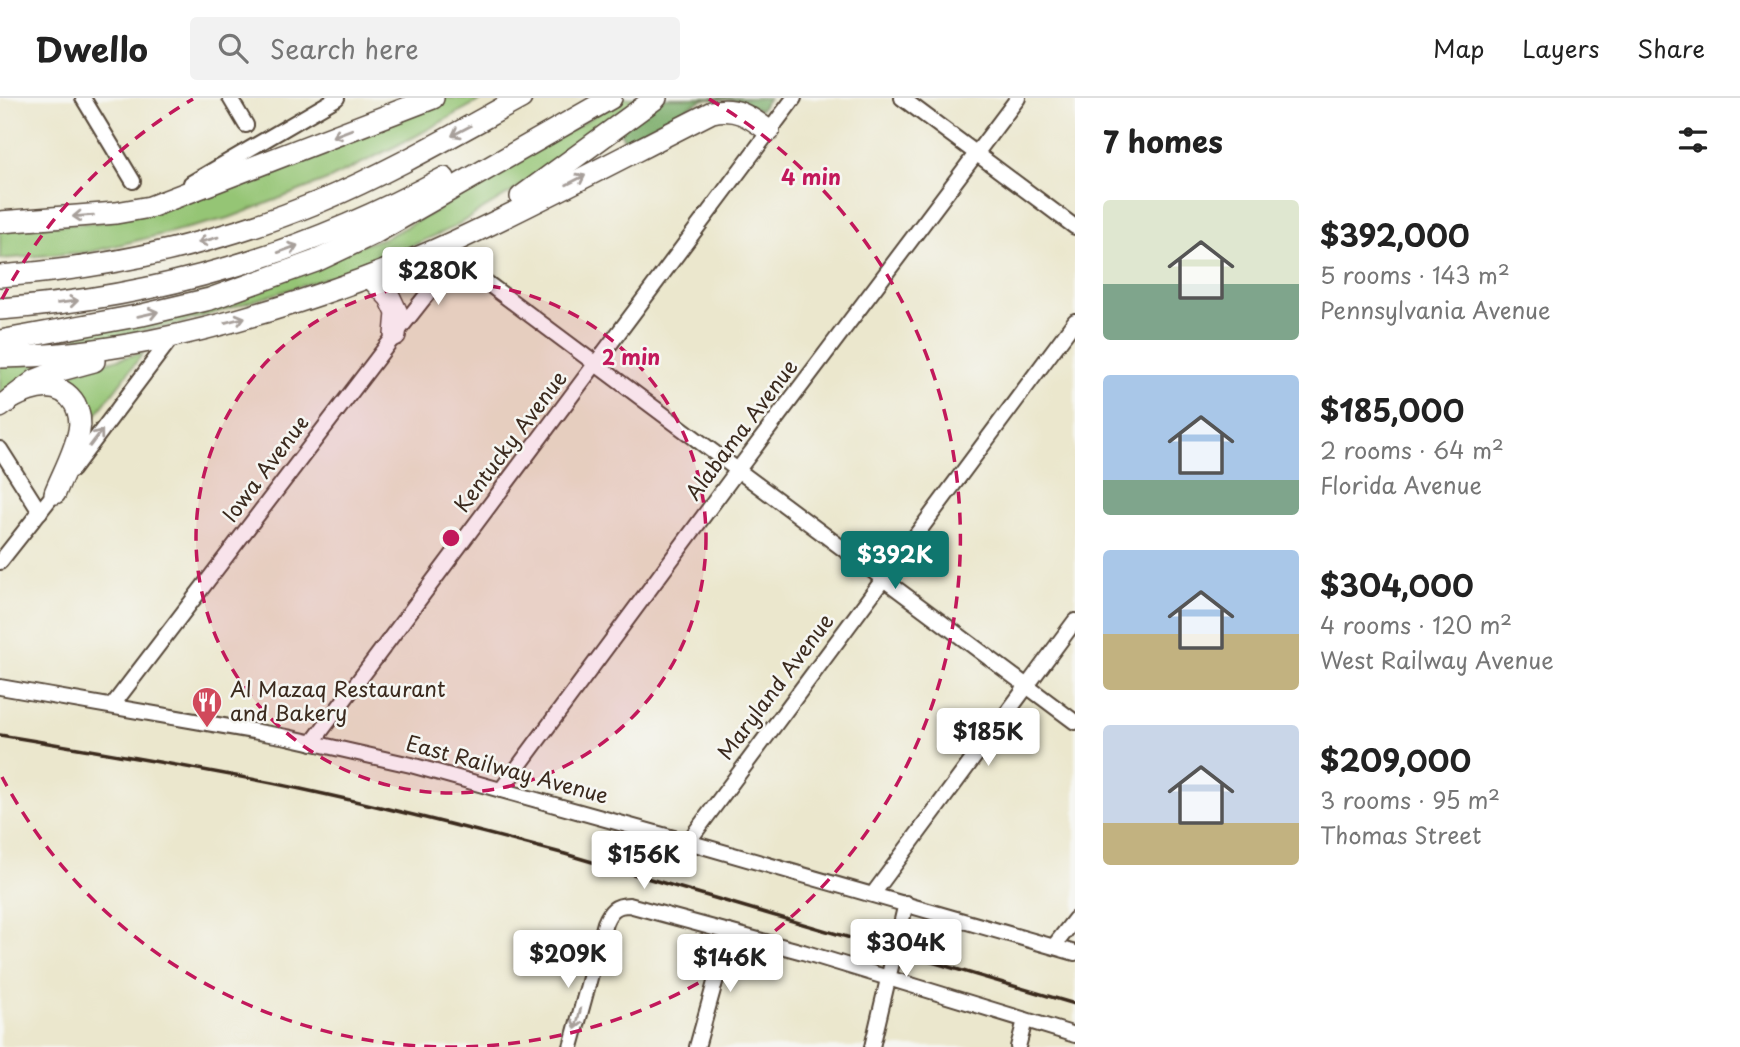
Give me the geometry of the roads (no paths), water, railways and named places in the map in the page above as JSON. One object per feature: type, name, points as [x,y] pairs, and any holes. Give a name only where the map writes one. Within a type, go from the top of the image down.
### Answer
[{"type":"highway","points":[[1,222],[116,214],[150,207],[433,98]]},
{"type":"highway","points":[[0,276],[68,270],[144,256],[256,225],[323,200],[370,178],[521,98]]},
{"type":"highway","points":[[0,309],[59,304],[135,292],[211,274],[284,250],[355,222],[426,188],[588,98]]},
{"type":"highway","points":[[0,341],[142,315],[210,299],[316,261],[373,234],[611,98]]},
{"type":"highway","points":[[0,357],[113,349],[172,337],[252,316],[452,251],[471,233],[656,98]]},
{"type":"highway","points":[[471,233],[712,112],[730,110],[752,118],[769,131]]},
{"type":"highway","points":[[370,277],[390,298],[397,313],[395,335]]},
{"type":"highway","points":[[6,402],[47,375],[102,359],[145,342]]},
{"type":"highway","points":[[6,402],[39,387],[49,387],[63,391],[78,410],[80,420],[76,440],[55,493]]},
{"type":"street","points":[[83,98],[133,181]]},
{"type":"street","points":[[230,98],[246,124]]},
{"type":"street","points":[[150,207],[337,98]]},
{"type":"street","name":"Kentucky Avenue","points":[[312,743],[794,98]]},
{"type":"street","points":[[902,98],[1075,227]]},
{"type":"street","name":"Alabama Avenue","points":[[501,790],[1018,98]]},
{"type":"street","points":[[452,251],[737,471],[1075,722]]},
{"type":"street","name":"Iowa Avenue","points":[[112,706],[395,335],[452,251]]},
{"type":"street","name":"Maryland Avenue","points":[[688,842],[1075,321]]},
{"type":"street","points":[[0,562],[172,337]]},
{"type":"street","points":[[0,449],[40,512]]},
{"type":"street","points":[[873,894],[1075,621]]},
{"type":"street","name":"East Railway Avenue","points":[[0,687],[312,743],[411,765],[1075,953]]},
{"type":"street","points":[[872,1047],[906,904]]},
{"type":"street","points":[[571,1047],[609,915],[617,906],[622,905],[803,951],[1075,1035]]},
{"type":"street","points":[[1054,946],[1075,919]]},
{"type":"street","points":[[697,1047],[729,932]]},
{"type":"street","points":[[1018,1047],[1025,1020]]},
{"type":"railway","points":[[0,735],[272,783],[456,825],[565,854],[1075,1004]]},
{"type":"place","name":"Al Mazaq Restaurant and Bakery","points":[[207,729]]}]
